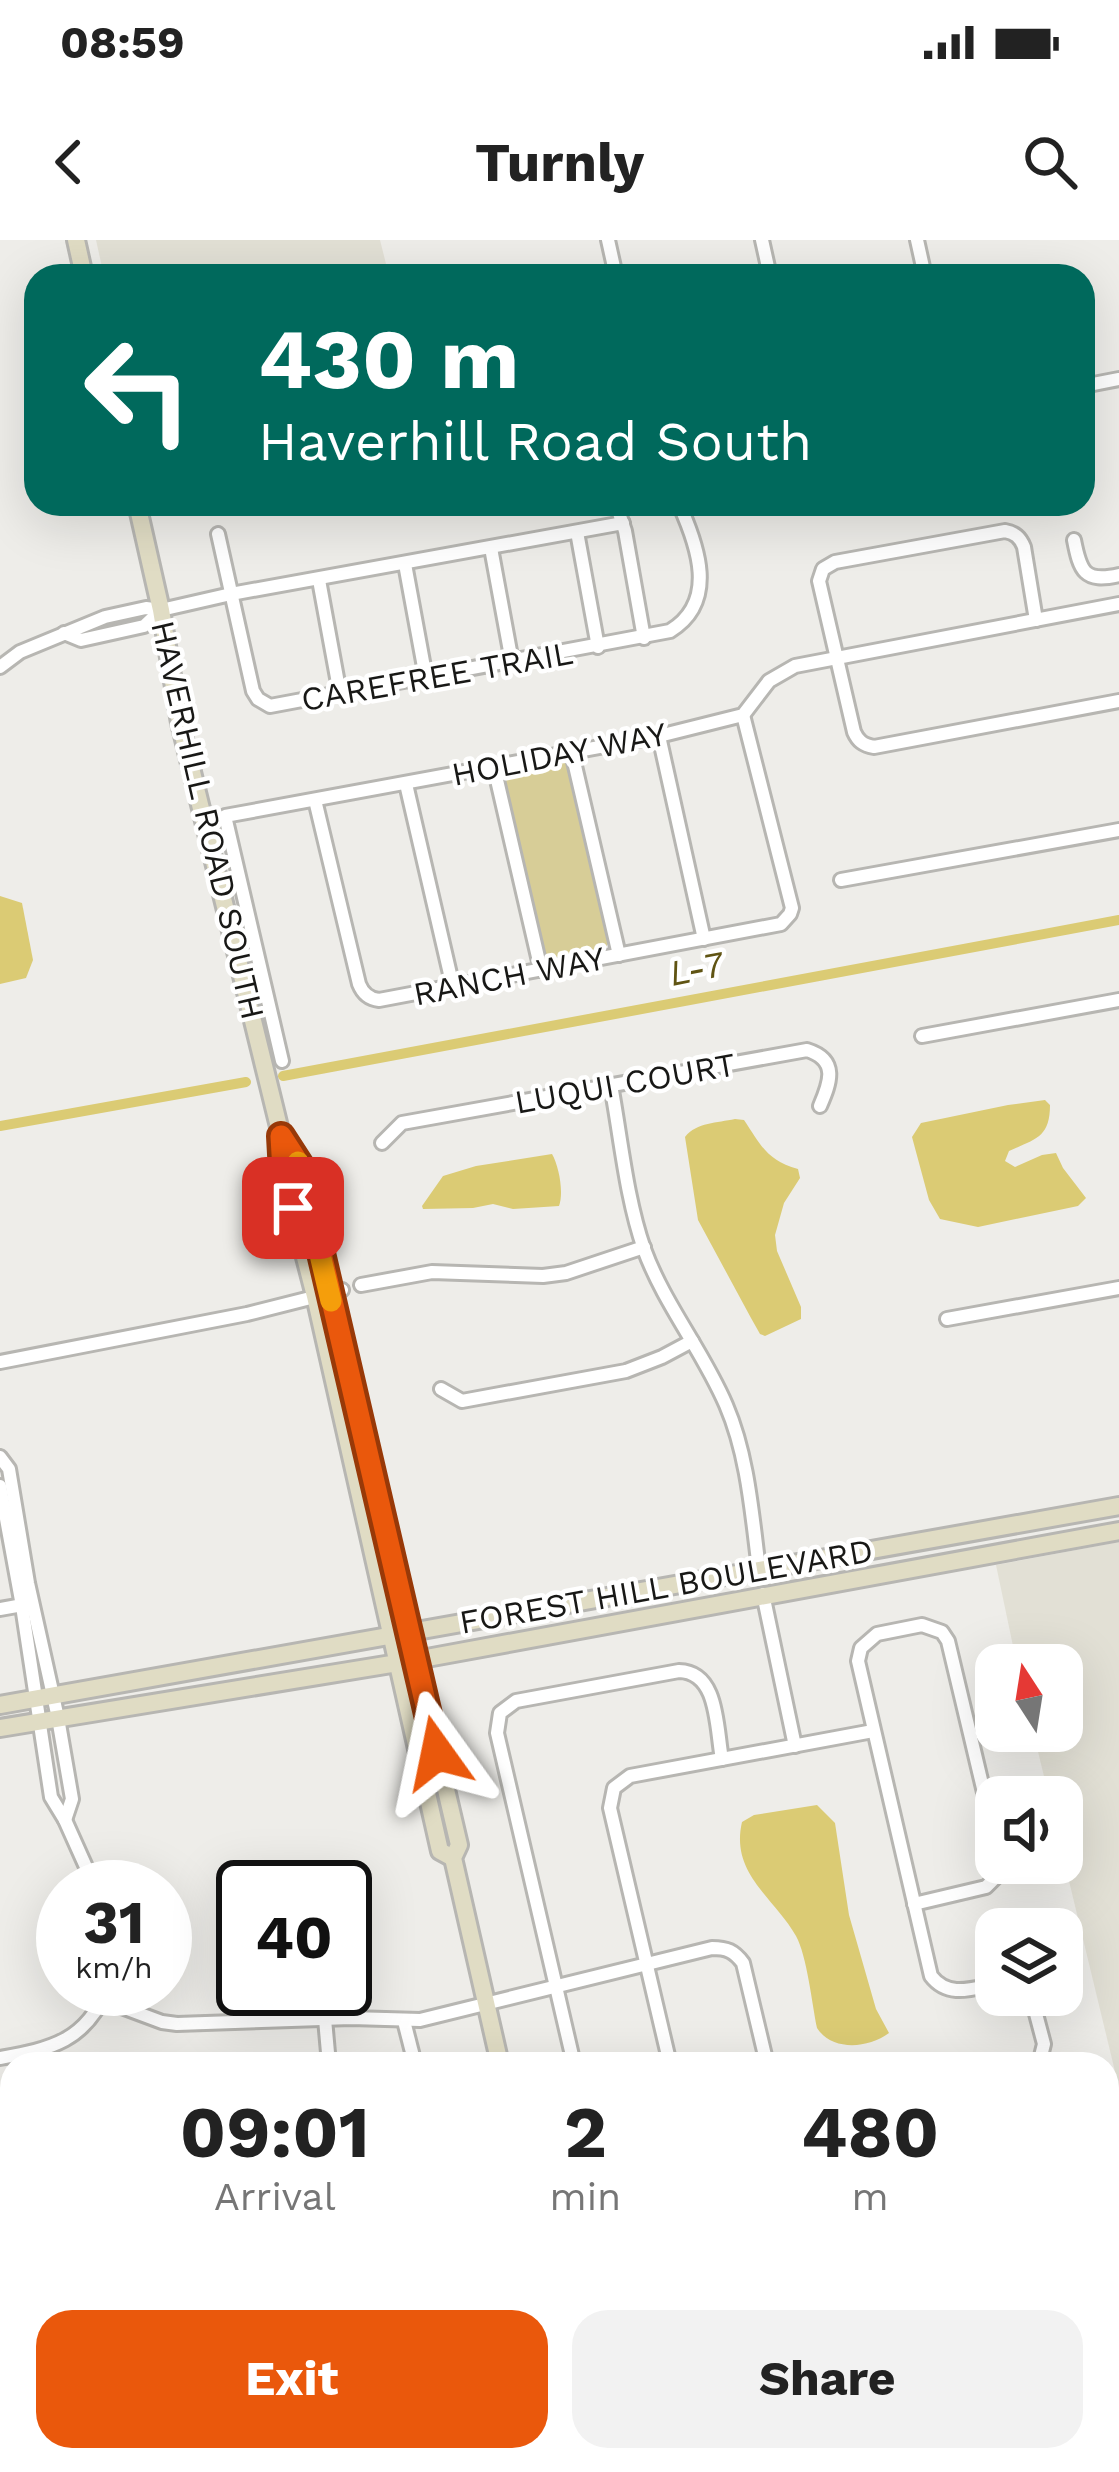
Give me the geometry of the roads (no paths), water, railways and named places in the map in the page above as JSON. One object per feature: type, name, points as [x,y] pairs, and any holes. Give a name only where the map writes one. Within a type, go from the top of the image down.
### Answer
[{"type":"main road","name":"HAVERHILL ROAD SOUTH","points":[[140,516],[180,723],[281,1136],[301,1167],[407,1661],[440,1851],[453,1858],[497,2052]]},
{"type":"main road","name":"FOREST HILL BOULEVARD","points":[[0,1705],[1119,1507]]},
{"type":"main road","points":[[1096,1535],[1119,1507]]},
{"type":"main road","points":[[1060,1541],[1088,1511]]},
{"type":"main road","name":"FOREST HILL BOULEVARD","points":[[0,1728],[407,1661],[1119,1531]]},
{"type":"main road","points":[[764,1594],[786,1571],[814,1559]]},
{"type":"main road","points":[[708,1605],[746,1585],[759,1568]]},
{"type":"street","points":[[620,516],[644,638]]},
{"type":"street","name":"CAREFREE TRAIL","points":[[218,534],[253,691],[270,706],[664,634],[692,614],[698,600],[697,549],[685,516]]},
{"type":"street","points":[[0,667],[20,652],[105,617],[622,523]]},
{"type":"street","points":[[577,532],[598,646]]},
{"type":"street","points":[[1036,620],[1024,547],[1011,532],[835,562],[818,581],[854,732],[867,746],[1119,701]]},
{"type":"street","points":[[1074,540],[1085,573],[1099,579],[1119,575]]},
{"type":"street","points":[[491,548],[512,662]]},
{"type":"street","points":[[405,564],[426,678]]},
{"type":"street","points":[[319,580],[340,694]]},
{"type":"street","points":[[743,716],[763,686],[795,666],[1119,604]]},
{"type":"street","name":"HOLIDAY WAY","points":[[282,1061],[225,816],[572,753],[743,716]]},
{"type":"street","name":"RANCH WAY","points":[[315,800],[359,984],[366,996],[379,1000],[704,939],[781,923],[790,914],[792,901],[743,716]]},
{"type":"street","points":[[658,736],[704,939]]},
{"type":"street","points":[[572,753],[619,955]]},
{"type":"street","points":[[494,767],[541,970]]},
{"type":"street","points":[[406,784],[453,986]]},
{"type":"street","points":[[841,880],[1119,830]]},
{"type":"street","points":[[922,1036],[1119,1000]]},
{"type":"street","name":"LUQUI COURT","points":[[382,1143],[402,1124],[807,1050],[825,1061],[831,1081],[820,1106]]},
{"type":"street","points":[[611,1085],[644,1247],[719,1390],[737,1435],[759,1568]]},
{"type":"street","points":[[361,1285],[432,1272],[566,1273],[644,1247]]},
{"type":"street","points":[[947,1319],[1119,1288]]},
{"type":"street","points":[[0,1362],[328,1293]]},
{"type":"street","points":[[441,1389],[462,1401],[626,1370],[692,1341]]},
{"type":"street","points":[[0,1457],[9,1469],[27,1604]]},
{"type":"street","points":[[0,1486],[49,1719],[72,1799],[65,1820]]},
{"type":"street","points":[[764,1594],[795,1746]]},
{"type":"street","points":[[0,1609],[27,1604]]},
{"type":"street","points":[[975,1987],[952,1991],[934,1982],[858,1661],[861,1648],[877,1634],[922,1625],[942,1632],[980,1776]]},
{"type":"street","points":[[571,2052],[496,1733],[500,1713],[516,1701],[692,1672],[708,1685],[722,1759]]},
{"type":"street","points":[[49,1719],[51,1797],[82,1860]]},
{"type":"street","points":[[667,2052],[610,1808],[618,1783],[630,1776],[873,1731]]},
{"type":"street","points":[[914,1904],[988,1884]]},
{"type":"street","points":[[150,2016],[177,2024],[420,2020],[724,1948],[743,1963],[764,2052]]},
{"type":"street","points":[[32,2052],[61,2043],[92,2016]]},
{"type":"street","points":[[1037,2016],[1042,2052]]},
{"type":"street","points":[[325,2019],[328,2052]]},
{"type":"street","points":[[404,2021],[412,2052]]},
{"type":"waterway","name":"L-7","points":[[283,1076],[1119,920]]},
{"type":"waterway","name":"L-7","points":[[0,1126],[246,1082]]}]
